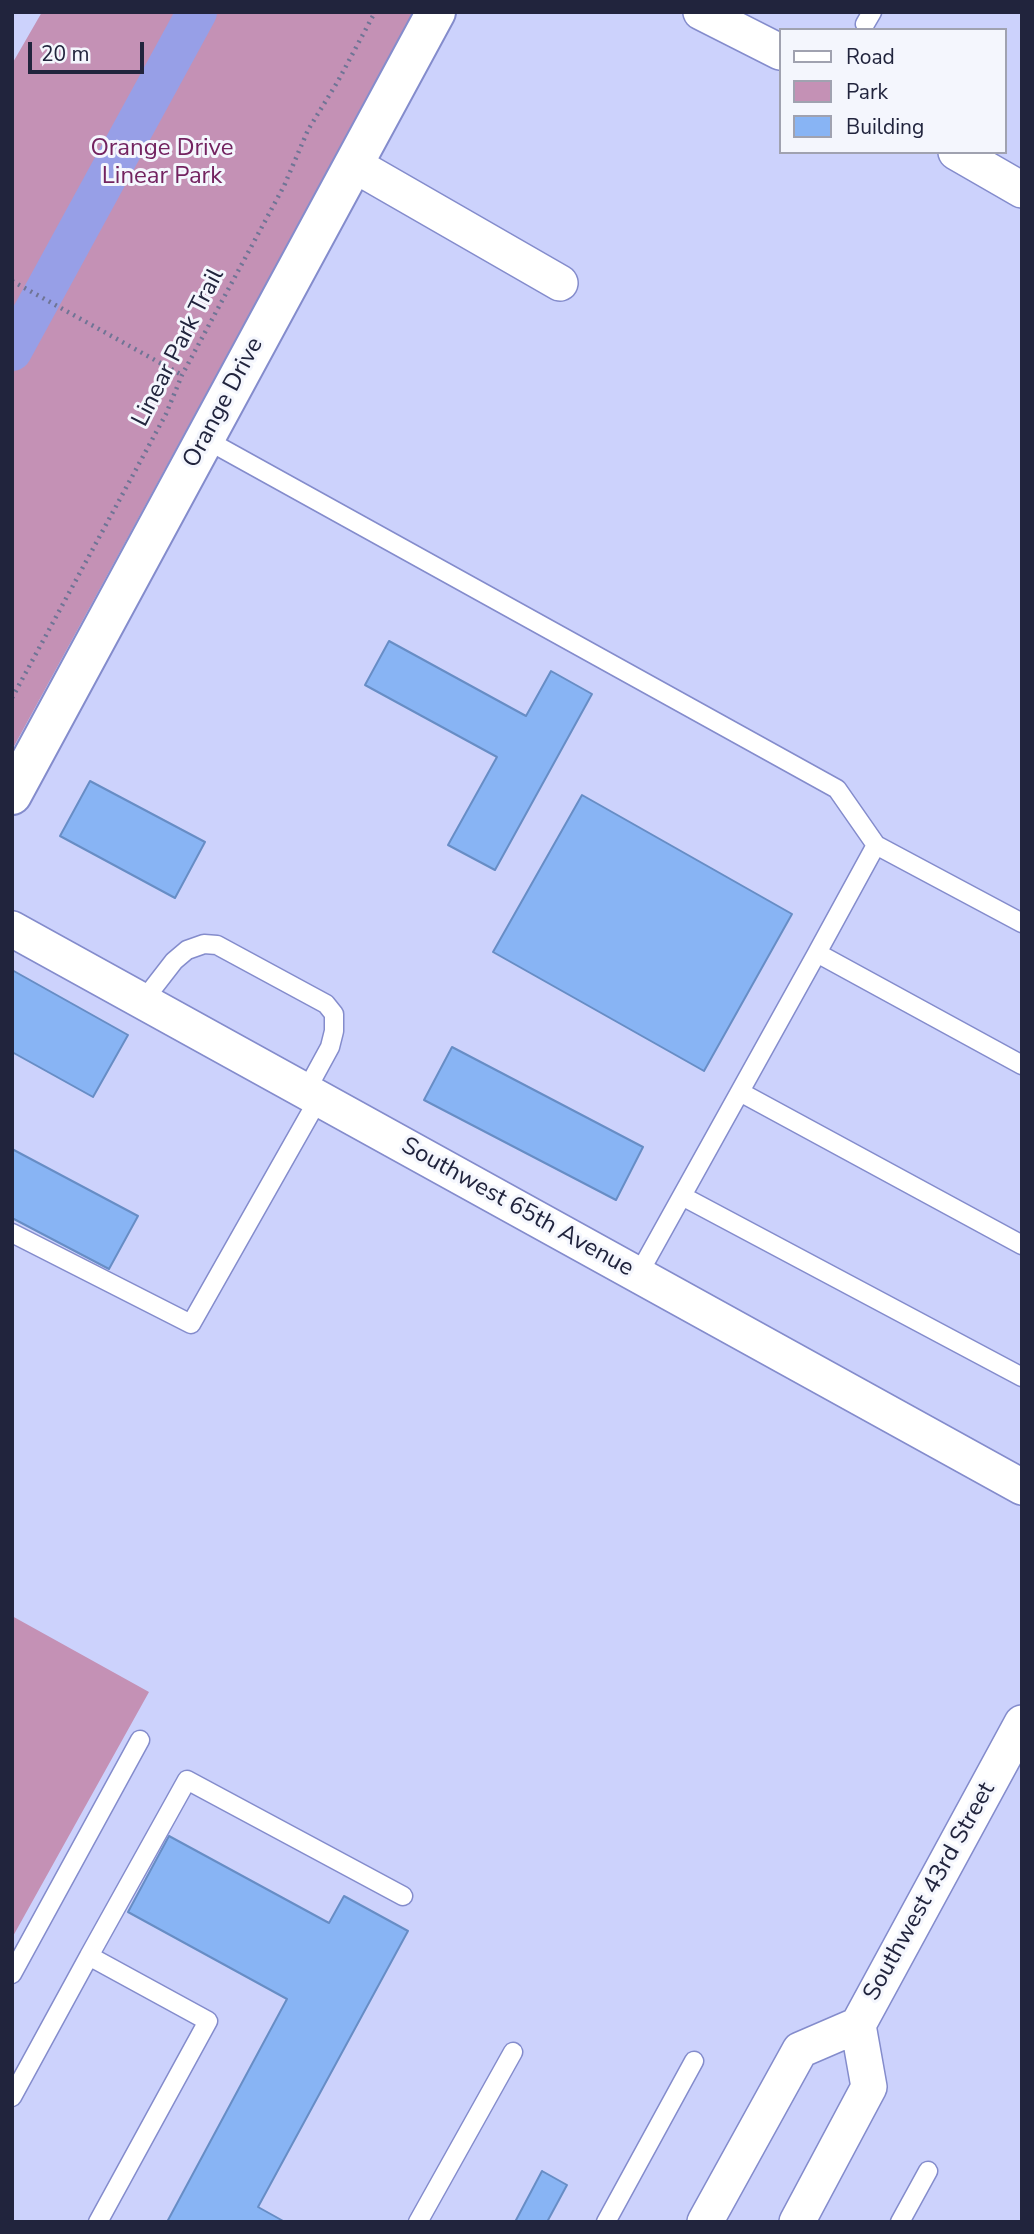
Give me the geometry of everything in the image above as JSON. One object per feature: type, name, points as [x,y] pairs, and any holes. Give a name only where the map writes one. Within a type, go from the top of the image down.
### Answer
[{"type":"street","name":"Orange Drive","points":[[12,794],[436,12]]},
{"type":"street","points":[[701,12],[778,51]]},
{"type":"street","points":[[959,154],[1022,190]]},
{"type":"street","points":[[353,164],[560,283]]},
{"type":"street","name":"Southwest 65th Avenue","points":[[12,929],[1022,1487]]},
{"type":"street","name":"Southwest 43rd Street","points":[[705,2222],[800,2050],[858,2025],[1022,1723]]},
{"type":"street","name":"Southwest 43rd Street","points":[[797,2222],[869,2087],[858,2025]]},
{"type":"lane","points":[[205,439],[838,789],[876,845],[1022,923]]},
{"type":"lane","points":[[638,1275],[876,845]]},
{"type":"lane","points":[[12,1233],[191,1324],[312,1094],[330,1046],[334,1031],[334,1014],[326,1004],[217,945],[204,944],[187,950],[174,961],[143,1002]]},
{"type":"lane","points":[[817,953],[1022,1065]]},
{"type":"lane","points":[[740,1092],[1022,1245]]},
{"type":"lane","points":[[682,1196],[1022,1377]]},
{"type":"lane","points":[[12,1975],[140,1740]]},
{"type":"lane","points":[[12,2097],[187,1780],[403,1896]]},
{"type":"lane","points":[[89,1956],[208,2021],[98,2222]]},
{"type":"lane","points":[[418,2222],[513,2052]]},
{"type":"lane","points":[[606,2222],[694,2061]]},
{"type":"lane","points":[[900,2222],[928,2171]]},
{"type":"path","name":"Linear Park Trail","points":[[12,698],[166,414],[182,375],[284,186],[308,130],[375,12]]},
{"type":"path","points":[[12,281],[182,375]]},
{"type":"green space","name":"Orange Drive Linear Park","points":[[42,12],[414,12],[12,750],[12,64]]},
{"type":"green space","points":[[12,1616],[149,1692],[12,1938]]},
{"type":"building","points":[[389,641],[526,716],[551,671],[592,694],[495,870],[448,845],[497,757],[365,685]]},
{"type":"building","points":[[90,781],[205,842],[175,898],[60,836]]},
{"type":"building","points":[[582,795],[792,914],[704,1071],[493,952]]},
{"type":"building","points":[[12,970],[128,1035],[93,1097],[12,1052]]},
{"type":"building","points":[[452,1047],[643,1147],[616,1200],[424,1100]]},
{"type":"building","points":[[12,1149],[138,1216],[109,1269],[12,1218]]},
{"type":"building","points":[[169,1836],[329,1923],[344,1896],[408,1931],[258,2207],[285,2222],[167,2222],[287,1999],[128,1912]]},
{"type":"building","points":[[542,2171],[567,2185],[547,2222],[515,2222]]},
{"type":"waterway","points":[[12,351],[197,12]]}]
